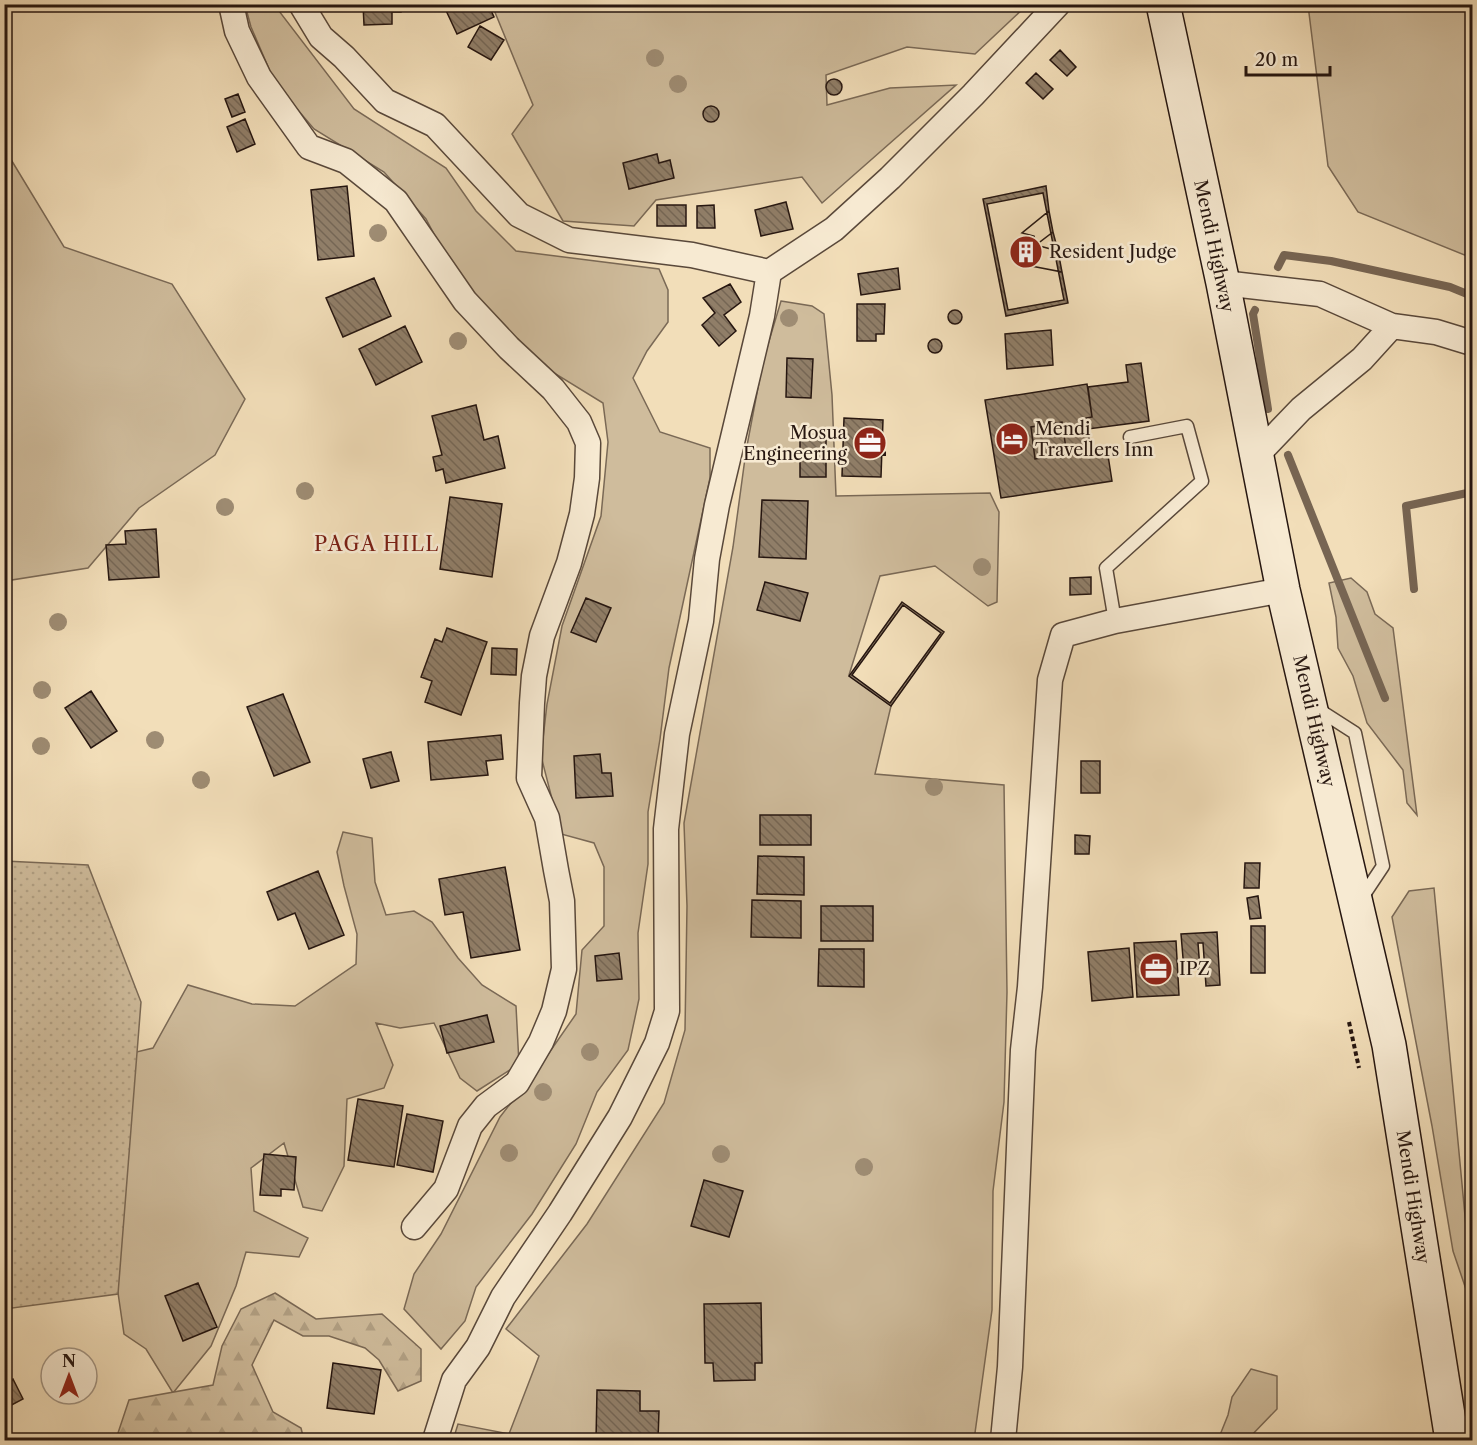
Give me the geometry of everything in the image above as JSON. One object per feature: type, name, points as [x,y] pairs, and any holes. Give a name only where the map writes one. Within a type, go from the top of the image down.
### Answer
[{"type":"main road","name":"Mendi Highway","points":[[1163,4],[1223,283],[1283,590],[1389,1045],[1452,1440]]},
{"type":"street","points":[[231,4],[237,31],[259,77],[309,147],[346,161],[396,201],[465,301],[509,348],[553,389],[579,422],[588,443],[587,478],[582,514],[569,563],[542,636],[534,676],[532,703],[529,778],[547,818],[561,901],[564,969],[554,1011],[517,1083],[486,1106],[471,1126],[446,1190],[414,1227]]},
{"type":"street","points":[[301,4],[321,37],[344,57],[385,102],[435,125],[519,215],[569,240],[692,255],[769,272],[842,222],[973,94],[1058,4]]},
{"type":"street","points":[[435,1440],[454,1380],[478,1347],[503,1297],[560,1213],[620,1117],[657,1044],[667,1011],[666,828],[677,734],[701,621],[707,560],[717,505],[762,316],[769,272]]},
{"type":"street","points":[[1223,283],[1320,294],[1392,326],[1436,332],[1473,343]]},
{"type":"street","points":[[1256,456],[1301,409],[1362,359],[1392,326]]},
{"type":"street","points":[[1003,1440],[1010,1367],[1023,1050],[1030,987],[1050,680],[1063,635],[1115,621],[1283,590]]},
{"type":"lane","points":[[1115,621],[1106,568],[1202,481],[1187,426],[1130,437]]},
{"type":"path","points":[[884,444],[884,456]]},
{"type":"path","points":[[1348,1018],[1360,1076]]},
{"type":"green space","points":[[245,5],[276,7],[354,109],[446,168],[476,211],[516,251],[659,269],[668,290],[668,322],[647,351],[633,378],[660,432],[710,448],[710,478],[669,668],[648,812],[648,864],[638,933],[639,999],[628,1050],[597,1092],[576,1144],[532,1214],[476,1287],[465,1321],[441,1349],[404,1309],[414,1274],[441,1234],[500,1117],[576,1014],[582,950],[604,926],[604,867],[594,843],[561,834],[541,756],[547,704],[562,626],[601,516],[608,442],[603,403],[554,373],[496,321],[456,276],[426,219],[384,172],[314,129],[275,83],[251,27]]},
{"type":"green space","points":[[492,5],[1027,5],[975,54],[907,47],[826,75],[827,105],[890,88],[956,85],[822,203],[802,177],[656,200],[634,226],[563,221],[512,134],[533,105]]},
{"type":"green space","points":[[1308,5],[1472,5],[1472,258],[1358,212],[1328,166]]},
{"type":"green space","points":[[4,148],[64,247],[172,284],[245,399],[215,455],[139,508],[88,568],[5,581]]},
{"type":"green space","points":[[781,301],[812,306],[824,314],[832,395],[836,496],[990,493],[999,512],[997,602],[988,606],[935,566],[880,576],[849,675],[891,706],[875,774],[1004,785],[1007,992],[1004,1102],[993,1191],[992,1310],[974,1440],[453,1440],[458,1424],[509,1434],[539,1356],[506,1329],[587,1224],[664,1103],[685,1030],[687,906],[684,823],[733,547],[746,451],[763,361]]},
{"type":"green space","points":[[1351,578],[1367,592],[1375,614],[1393,628],[1417,815],[1407,803],[1403,770],[1367,723],[1353,676],[1338,648],[1336,617],[1329,583]]},
{"type":"green space","points":[[343,832],[372,838],[375,882],[386,915],[414,911],[432,922],[458,958],[482,985],[516,1006],[519,1064],[477,1091],[460,1078],[434,1023],[400,1028],[376,1023],[393,1065],[384,1088],[347,1099],[344,1166],[322,1211],[303,1207],[284,1143],[251,1168],[254,1211],[308,1238],[299,1257],[246,1252],[236,1286],[211,1346],[173,1393],[146,1349],[124,1334],[116,1279],[132,1053],[153,1048],[188,985],[252,1004],[295,1006],[356,964],[357,934],[337,852]]},
{"type":"green space","points":[[4,861],[88,865],[141,1002],[118,1294],[5,1309]]},
{"type":"green space","points":[[1434,888],[1472,1272],[1472,1307],[1453,1251],[1392,917],[1409,891]]},
{"type":"green space","points":[[275,1293],[316,1319],[382,1314],[421,1349],[421,1381],[398,1391],[379,1360],[365,1348],[329,1336],[303,1336],[274,1320],[252,1365],[273,1412],[301,1428],[304,1440],[120,1440],[118,1433],[129,1400],[213,1385],[222,1346],[241,1309]]},
{"type":"green space","points":[[1251,1369],[1277,1376],[1277,1409],[1247,1440],[1218,1440],[1232,1397]]},
{"type":"building","points":[[363,4],[401,4],[401,12],[392,12],[392,24],[364,25]]},
{"type":"building","points":[[443,4],[488,4],[494,17],[457,34]]},
{"type":"building","points":[[480,26],[504,40],[491,60],[468,47]]},
{"type":"building","points":[[1060,50],[1076,67],[1067,76],[1050,60]]},
{"type":"building","points":[[1036,73],[1053,89],[1043,99],[1026,83]]},
{"type":"building","points":[[834,79],[842,87],[834,95],[826,87]]},
{"type":"building","points":[[238,94],[245,112],[232,117],[225,99]]},
{"type":"building","points":[[711,106],[717,108],[719,114],[717,120],[711,122],[705,120],[703,114],[705,108]]},
{"type":"building","points":[[245,119],[255,144],[237,152],[227,127]]},
{"type":"building","points":[[657,154],[659,163],[670,160],[674,178],[629,189],[623,163]]},
{"type":"building","points":[[347,186],[354,256],[318,260],[311,190]]},
{"type":"building","name":"Resident Judge","points":[[1046,186],[1049,211],[1022,233],[1034,236],[1039,256],[1031,266],[1062,272],[1068,303],[1006,316],[983,199]]},
{"type":"building","name":"Resident Judge","points":[[1043,193],[1064,300],[1008,310],[987,204]]},
{"type":"building","points":[[786,202],[793,229],[761,236],[755,210]]},
{"type":"building","points":[[657,205],[686,205],[686,226],[657,226]]},
{"type":"building","points":[[714,205],[715,228],[697,228],[697,206]]},
{"type":"building","points":[[1049,211],[1053,232],[1036,245],[1034,236],[1022,233]]},
{"type":"building","points":[[1053,232],[1058,251],[1036,245]]},
{"type":"building","points":[[1036,245],[1058,251],[1062,272],[1031,266],[1039,256]]},
{"type":"building","points":[[898,268],[900,289],[861,295],[858,274]]},
{"type":"building","points":[[374,278],[391,316],[343,337],[326,298]]},
{"type":"building","points":[[730,284],[741,302],[724,315],[736,331],[719,346],[702,325],[715,313],[703,298]]},
{"type":"building","points":[[857,304],[885,304],[884,334],[876,334],[876,341],[857,341]]},
{"type":"building","points":[[952,310],[958,310],[962,317],[958,324],[952,324],[948,320],[948,314]]},
{"type":"building","points":[[405,326],[422,362],[376,385],[359,349]]},
{"type":"building","points":[[1051,330],[1053,365],[1007,369],[1005,334]]},
{"type":"building","points":[[932,339],[938,339],[942,346],[938,353],[932,353],[928,349],[928,343]]},
{"type":"building","points":[[787,358],[813,359],[811,398],[786,397]]},
{"type":"building","points":[[1141,363],[1149,421],[1088,429],[1086,418],[1092,417],[1088,387],[1128,382],[1126,365]]},
{"type":"building","name":"Mendi Travellers Inn","points":[[1087,384],[1092,417],[1086,418],[1091,451],[1107,449],[1112,481],[1001,498],[985,400]],"holes":[[[1062,422],[1067,455],[1035,459],[1031,427]]]},
{"type":"building","points":[[476,405],[484,440],[498,436],[505,468],[446,483],[443,469],[436,471],[433,457],[442,455],[432,416]]},
{"type":"building","points":[[844,418],[883,420],[881,477],[842,476]]},
{"type":"building","points":[[1062,422],[1067,455],[1035,459],[1031,427]]},
{"type":"building","points":[[800,431],[826,431],[826,477],[800,477]]},
{"type":"building","points":[[450,497],[502,504],[492,577],[440,569]]},
{"type":"building","points":[[762,500],[808,501],[806,559],[759,557]]},
{"type":"building","points":[[156,529],[159,577],[109,580],[106,545],[126,544],[125,531]]},
{"type":"building","points":[[1091,577],[1091,594],[1070,595],[1070,578]]},
{"type":"building","points":[[765,582],[808,593],[800,621],[757,610]]},
{"type":"building","points":[[586,598],[611,608],[596,642],[571,632]]},
{"type":"building","points":[[902,602],[944,632],[891,706],[849,676]]},
{"type":"building","points":[[903,605],[941,633],[890,703],[852,675]]},
{"type":"building","points":[[447,628],[487,642],[461,715],[425,702],[432,681],[421,677],[435,639],[442,642]]},
{"type":"building","points":[[492,648],[517,649],[516,675],[491,674]]},
{"type":"building","points":[[91,691],[117,731],[91,748],[65,708]]},
{"type":"building","points":[[283,694],[310,762],[274,776],[247,707]]},
{"type":"building","points":[[501,735],[503,759],[486,761],[488,775],[431,780],[428,742]]},
{"type":"building","points":[[391,752],[399,781],[371,788],[363,759]]},
{"type":"building","points":[[600,754],[602,773],[611,773],[613,796],[576,798],[574,756]]},
{"type":"building","points":[[1081,761],[1100,761],[1100,793],[1081,793]]},
{"type":"building","points":[[760,815],[811,815],[811,845],[760,845]]},
{"type":"building","points":[[1075,835],[1090,836],[1089,854],[1075,854]]},
{"type":"building","points":[[758,856],[804,857],[804,895],[757,894]]},
{"type":"building","points":[[1245,863],[1260,863],[1259,888],[1244,888]]},
{"type":"building","points":[[505,867],[520,950],[471,958],[463,912],[445,915],[439,879]]},
{"type":"building","points":[[318,871],[344,935],[309,949],[295,913],[278,920],[267,892]]},
{"type":"building","points":[[1258,896],[1261,918],[1250,919],[1247,898]]},
{"type":"building","points":[[752,900],[801,901],[801,938],[751,937]]},
{"type":"building","points":[[821,906],[873,906],[873,941],[821,941]]},
{"type":"building","points":[[1251,926],[1265,926],[1265,973],[1251,973]]},
{"type":"building","points":[[1217,932],[1220,985],[1206,986],[1203,943],[1198,943],[1200,969],[1184,970],[1181,934]]},
{"type":"building","name":"IPZ","points":[[1176,941],[1179,995],[1137,997],[1134,943]]},
{"type":"building","points":[[1129,948],[1133,997],[1092,1001],[1088,952]]},
{"type":"building","points":[[819,949],[864,949],[864,987],[818,986]]},
{"type":"building","points":[[619,953],[622,979],[597,981],[595,956]]},
{"type":"building","points":[[487,1015],[494,1042],[447,1053],[440,1026]]},
{"type":"building","points":[[358,1099],[403,1106],[394,1167],[348,1160]]},
{"type":"building","points":[[407,1114],[443,1121],[433,1172],[397,1165]]},
{"type":"building","points":[[264,1154],[296,1157],[294,1190],[281,1189],[281,1196],[260,1195]]},
{"type":"building","points":[[704,1180],[743,1191],[729,1237],[691,1226]]},
{"type":"building","points":[[198,1283],[217,1327],[183,1341],[165,1296]]},
{"type":"building","points":[[761,1303],[762,1363],[755,1363],[755,1380],[714,1381],[713,1363],[705,1363],[704,1304]]},
{"type":"building","points":[[333,1363],[381,1370],[374,1414],[327,1408]]},
{"type":"building","points":[[13,1379],[23,1399],[4,1409],[4,1383]]},
{"type":"building","points":[[597,1390],[640,1391],[640,1411],[659,1411],[658,1440],[596,1440]]},
{"type":"waterway","points":[[1278,267],[1284,255],[1331,261],[1450,287],[1472,296]]},
{"type":"waterway","points":[[1255,310],[1253,314],[1268,409]]},
{"type":"waterway","points":[[1288,455],[1385,698]]},
{"type":"waterway","points":[[1414,589],[1406,506],[1472,492]]},
{"type":"place","name":"Resident Judge","points":[[1026,252]]},
{"type":"place","name":"Mendi Travellers Inn","points":[[1012,439]]},
{"type":"place","name":"Mosua Engineering","points":[[870,443]]},
{"type":"place","name":"IPZ","points":[[1156,969]]},
{"type":"district","name":"PAGA HILL","points":[[377,544]]}]
